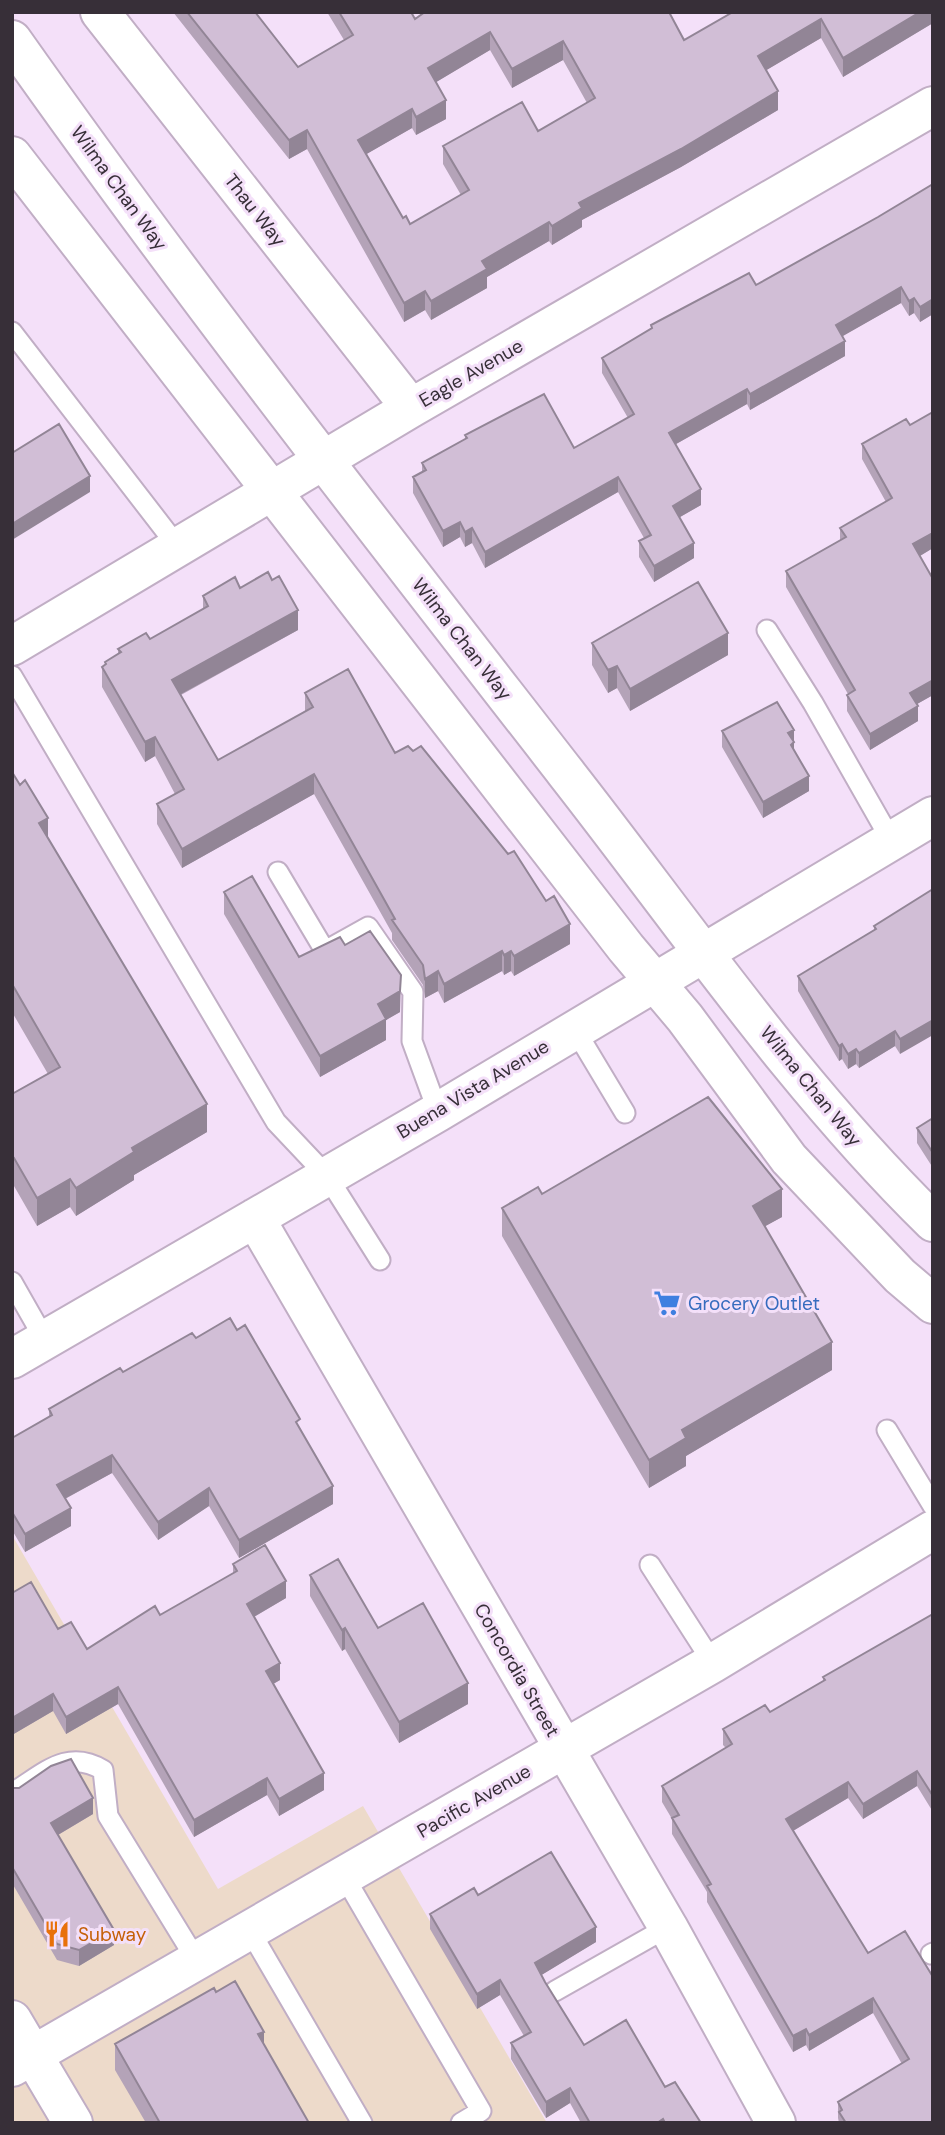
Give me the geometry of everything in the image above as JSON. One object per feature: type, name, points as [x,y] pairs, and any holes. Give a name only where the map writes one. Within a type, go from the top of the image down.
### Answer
[{"type":"street","name":"Thau Way","points":[[100,12],[411,408]]},
{"type":"street","name":"Wilma Chan Way","points":[[12,40],[103,168],[322,461],[811,1089],[883,1173],[933,1222]]},
{"type":"street","name":"Eagle Avenue","points":[[12,646],[411,408],[933,106]]},
{"type":"street","points":[[12,156],[270,492],[654,981],[789,1159],[900,1276],[933,1304]]},
{"type":"street","name":"Buena Vista Avenue","points":[[12,1359],[438,1112],[574,1028],[933,816]]},
{"type":"street","name":"Concordia Street","points":[[255,1218],[668,1927],[776,2123]]},
{"type":"street","name":"Pacific Avenue","points":[[22,2061],[713,1663],[933,1530]]},
{"type":"street","points":[[12,2020],[22,2061],[73,2123]]},
{"type":"lane","points":[[12,332],[178,547]]},
{"type":"lane","points":[[767,630],[813,703],[891,840]]},
{"type":"lane","points":[[12,677],[276,1122],[327,1176],[380,1260]]},
{"type":"lane","points":[[278,872],[325,951],[368,927],[413,992],[412,1041],[438,1112]]},
{"type":"lane","points":[[574,1028],[625,1113]]},
{"type":"lane","points":[[12,1282],[45,1340]]},
{"type":"lane","points":[[887,1430],[933,1506]]},
{"type":"lane","points":[[650,1565],[713,1663]]},
{"type":"lane","points":[[12,1793],[67,1760],[89,1761],[103,1770],[108,1816],[197,1961]]},
{"type":"lane","points":[[344,1876],[481,2112],[461,2123]]},
{"type":"lane","points":[[555,1991],[668,1927]]},
{"type":"lane","points":[[250,1931],[362,2123]]},
{"type":"shaded area","points":[[12,1535],[218,1889],[363,1806],[547,2123],[12,2123]]},
{"type":"building","points":[[187,12],[255,12],[298,67],[353,35],[339,12],[411,12],[415,19],[425,12],[669,12],[684,40],[733,12],[920,12],[843,58],[821,19],[758,56],[778,91],[681,149],[579,203],[582,208],[552,226],[549,222],[482,261],[487,269],[431,301],[425,291],[404,303],[307,130],[289,140]],"holes":[[[490,32],[512,69],[563,41],[595,98],[538,131],[522,102],[443,146],[469,190],[410,224],[406,216],[403,218],[358,140],[412,109],[416,117],[446,100],[428,68]]]},
{"type":"building","points":[[933,184],[933,299],[920,307],[914,298],[909,301],[901,287],[836,325],[845,341],[750,394],[747,389],[669,433],[701,489],[673,506],[694,543],[654,566],[639,541],[651,535],[618,477],[485,552],[472,528],[465,532],[460,522],[443,531],[413,477],[426,470],[422,463],[467,438],[465,435],[544,394],[574,448],[634,414],[602,358],[652,328],[651,325],[749,273],[756,285]]},
{"type":"building","points":[[933,412],[933,533],[913,544],[933,579],[933,680],[910,693],[918,706],[870,734],[847,695],[855,690],[786,571],[846,537],[840,528],[892,498],[862,444],[906,419],[910,425]]},
{"type":"building","points":[[59,424],[90,476],[12,524],[12,453]]},
{"type":"building","points":[[268,572],[272,580],[279,576],[298,610],[172,680],[218,760],[313,707],[305,693],[348,669],[395,753],[408,746],[413,751],[421,746],[508,854],[514,851],[546,901],[554,896],[570,924],[514,956],[511,951],[504,955],[502,951],[444,984],[438,971],[425,979],[423,965],[392,920],[395,919],[314,774],[182,849],[157,804],[184,789],[155,737],[145,742],[102,667],[121,652],[118,649],[146,633],[150,639],[208,606],[203,596],[235,577],[240,588]]},
{"type":"building","points":[[698,582],[728,633],[630,689],[617,666],[608,670],[592,643]]},
{"type":"building","points":[[777,702],[794,730],[788,733],[794,742],[791,745],[809,776],[763,802],[722,731]]},
{"type":"building","points":[[12,772],[20,785],[25,780],[48,818],[39,823],[207,1104],[132,1148],[134,1152],[76,1188],[70,1179],[37,1198],[14,1158],[12,1159],[12,1094],[60,1067],[12,984]]},
{"type":"building","points":[[252,876],[299,957],[340,937],[345,945],[370,931],[401,975],[400,991],[378,1004],[386,1019],[320,1056],[224,892]]},
{"type":"building","points":[[933,889],[933,1020],[900,1039],[895,1031],[859,1053],[856,1049],[848,1054],[842,1044],[839,1046],[798,976],[876,929],[874,926]]},
{"type":"building","name":"Grocery Outlet","points":[[708,1097],[782,1189],[753,1206],[832,1342],[682,1430],[686,1438],[649,1460],[502,1208],[538,1187],[542,1194]]},
{"type":"building","points":[[933,1118],[933,1153],[917,1128]]},
{"type":"building","points":[[230,1318],[237,1330],[245,1325],[300,1419],[296,1422],[333,1486],[239,1540],[209,1488],[158,1522],[112,1455],[57,1485],[71,1508],[25,1534],[12,1512],[12,1438],[52,1415],[49,1409],[120,1368],[123,1372],[192,1333],[196,1338]]},
{"type":"building","points":[[265,1545],[286,1581],[247,1604],[280,1663],[266,1671],[324,1773],[279,1799],[267,1778],[194,1820],[118,1687],[66,1717],[53,1694],[12,1718],[12,1593],[31,1582],[58,1629],[71,1622],[87,1649],[155,1606],[160,1615],[237,1571],[233,1564]]},
{"type":"building","points":[[338,1559],[378,1628],[423,1603],[468,1683],[399,1722],[345,1628],[342,1630],[310,1575]]},
{"type":"building","points":[[933,1614],[933,1796],[917,1771],[863,1804],[848,1782],[786,1819],[868,1953],[905,1931],[933,1977],[933,2123],[846,2123],[839,2112],[842,2110],[838,2102],[909,2059],[873,1998],[809,2035],[806,2029],[793,2036],[707,1886],[711,1884],[672,1818],[679,1815],[662,1786],[732,1744],[723,1729],[765,1705],[770,1712],[825,1680],[823,1677]]},
{"type":"building","points":[[71,1759],[93,1798],[51,1823],[114,1930],[79,1950],[57,1944],[12,1867],[12,1788],[19,1788],[51,1766]]},
{"type":"building","points":[[551,1852],[596,1927],[535,1963],[545,1982],[584,2045],[626,2020],[665,2087],[675,2082],[701,2123],[665,2123],[663,2119],[657,2123],[590,2123],[570,2088],[546,2102],[511,2043],[531,2032],[500,1980],[477,1994],[430,1914],[474,1888],[478,1895]]},
{"type":"building","points":[[235,1981],[264,2032],[258,2034],[309,2123],[160,2123],[115,2044],[214,1988],[216,1992]]},
{"type":"place","name":"Grocery Outlet","points":[[667,1303]]},
{"type":"place","name":"Subway","points":[[57,1934]]}]
